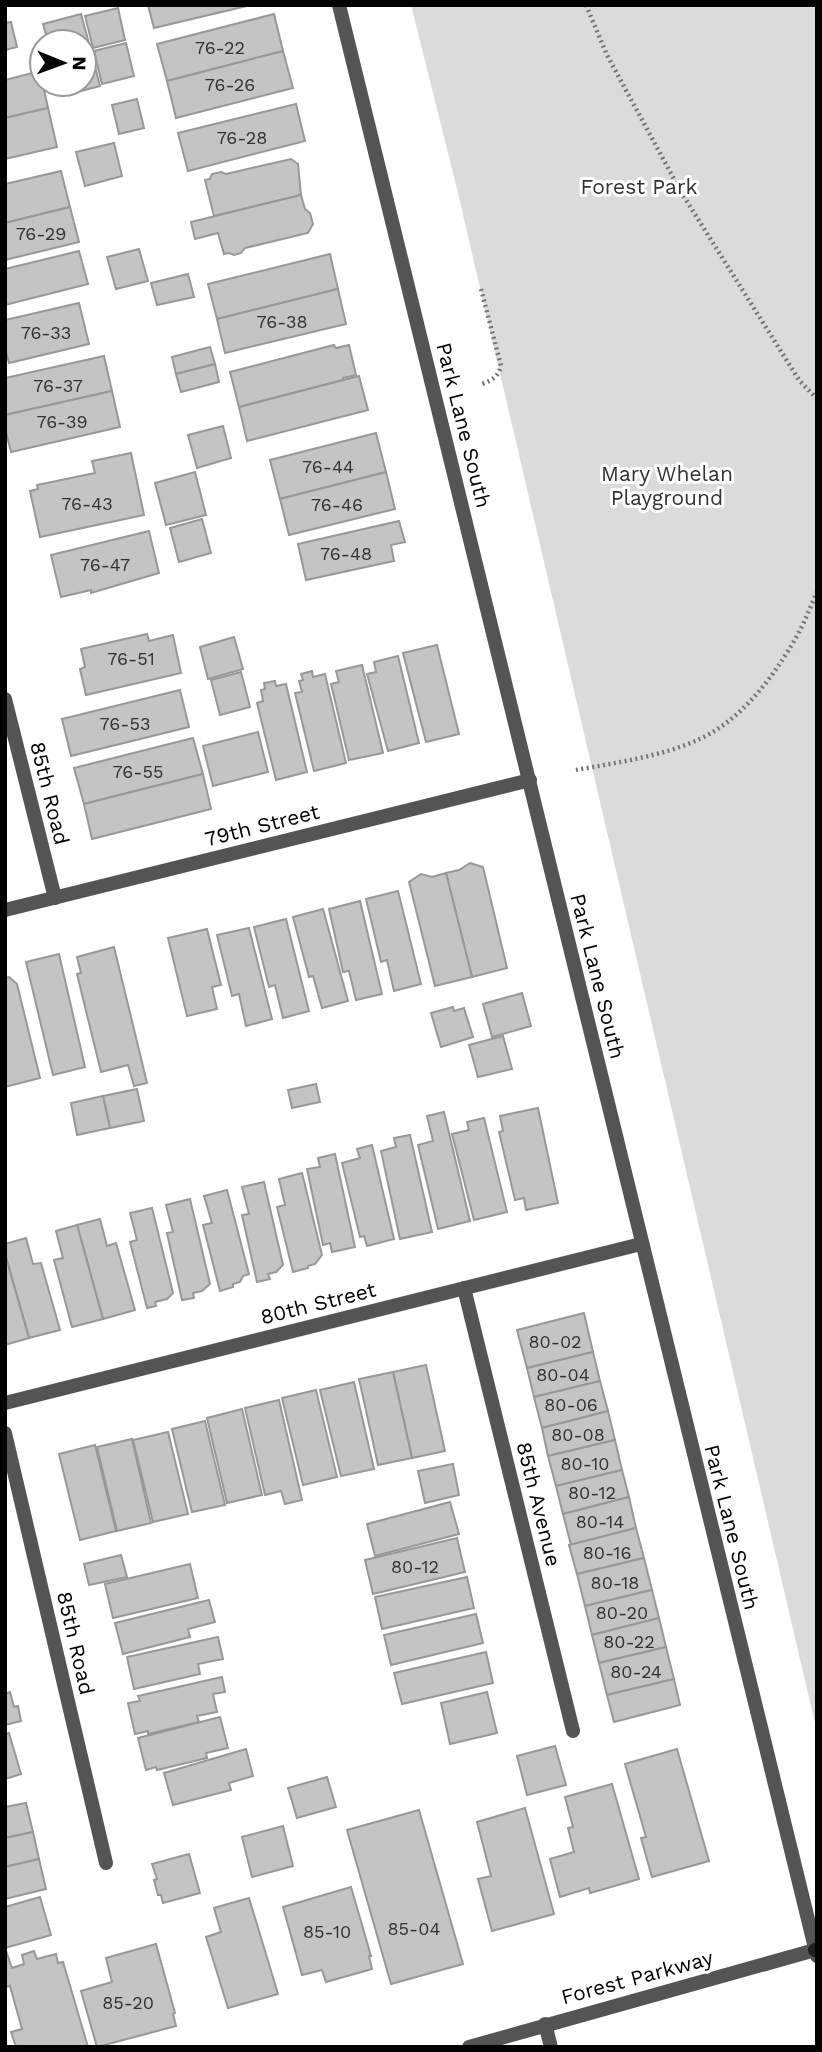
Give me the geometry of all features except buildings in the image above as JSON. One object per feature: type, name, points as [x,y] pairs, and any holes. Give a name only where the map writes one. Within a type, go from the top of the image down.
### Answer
[{"type":"street","name":"Park Lane South","points":[[339,5],[816,1952]]},
{"type":"street","name":"85th Road","points":[[5,699],[55,898]]},
{"type":"street","name":"79th Street","points":[[5,910],[530,780]]},
{"type":"street","name":"80th Street","points":[[5,1403],[641,1244]]},
{"type":"street","name":"85th Avenue","points":[[464,1288],[573,1731]]},
{"type":"street","name":"85th Road","points":[[5,1433],[106,1863]]},
{"type":"street","name":"Forest Parkway","points":[[470,2047],[545,2024],[816,1952]]},
{"type":"street","points":[[545,2024],[551,2047]]},
{"type":"path","points":[[586,5],[607,55],[681,192],[786,361],[817,399]]},
{"type":"path","points":[[481,289],[500,366],[494,379],[482,384]]},
{"type":"path","points":[[576,770],[682,746],[716,730],[741,709],[765,683],[800,631],[817,592]]},
{"type":"green space","name":"Forest Park","points":[[411,5],[817,5],[817,1732],[457,189]]},
{"type":"park label","name":"Mary Whelan Playground","points":[[667,485]]}]
